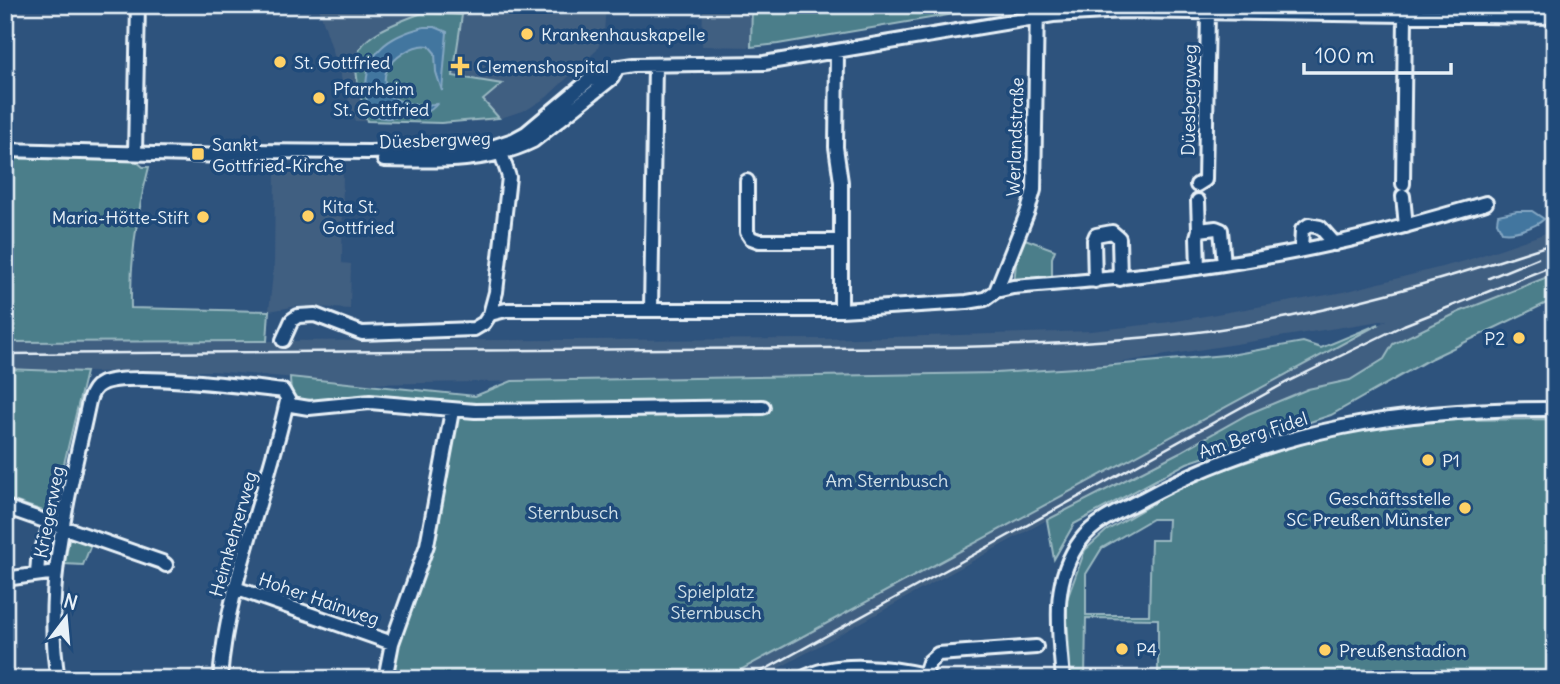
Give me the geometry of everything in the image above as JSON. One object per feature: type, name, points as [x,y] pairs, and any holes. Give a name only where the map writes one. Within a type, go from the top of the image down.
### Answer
[{"type":"street","points":[[135,153],[138,5]]},
{"type":"street","name":"Düesbergweg","points":[[5,150],[223,155],[244,159],[481,158],[533,141],[612,78],[618,68],[740,64],[837,52],[1037,11],[1208,12],[1295,9],[1405,16],[1555,18]]},
{"type":"street","name":"Werlandstraße","points":[[996,291],[1034,190],[1037,11]]},
{"type":"street","name":"Düesbergweg","points":[[1197,185],[1205,180],[1208,12]]},
{"type":"street","points":[[1405,16],[1403,190],[1406,226]]},
{"type":"street","points":[[837,52],[836,147],[841,182],[841,310]]},
{"type":"street","points":[[652,309],[655,65]]},
{"type":"street","points":[[283,340],[292,320],[306,314],[362,333],[474,329],[484,323],[491,314],[498,279],[509,177],[500,150]]},
{"type":"street","points":[[747,181],[747,232],[751,238],[759,241],[841,242]]},
{"type":"street","points":[[1198,201],[1198,268]]},
{"type":"street","points":[[491,314],[506,310],[841,310],[967,302],[985,299],[996,291],[1013,287],[1120,279],[1335,244],[1486,204]]},
{"type":"street","points":[[1301,250],[1302,230],[1309,225],[1320,227],[1335,244]]},
{"type":"street","points":[[1199,230],[1221,230],[1224,264]]},
{"type":"street","points":[[1095,281],[1094,240],[1096,235],[1112,232],[1119,238],[1120,279]]},
{"type":"street","name":"Kriegerweg","points":[[58,679],[53,614],[57,525],[95,387],[102,383],[135,380],[208,383],[283,391],[287,401]]},
{"type":"street","points":[[287,401],[291,405],[309,408],[370,402],[452,411],[763,407]]},
{"type":"street","name":"Heimkehrerweg","points":[[220,679],[223,642],[235,588],[278,442],[287,401]]},
{"type":"street","name":"Am Berg Fidel","points":[[1063,679],[1058,611],[1062,582],[1069,560],[1082,539],[1098,523],[1224,460],[1353,423],[1461,411],[1555,409]]},
{"type":"street","points":[[385,679],[392,643],[427,545],[452,411]]},
{"type":"street","points":[[5,506],[166,565]]},
{"type":"street","points":[[37,573],[38,561],[57,525]]},
{"type":"street","points":[[5,579],[56,572]]},
{"type":"street","name":"Hoher Hainweg","points":[[235,588],[392,643]]},
{"type":"street","points":[[802,679],[820,671],[868,668],[898,669],[925,677],[929,662],[939,654],[1036,647]]},
{"type":"shaded area","name":"Clemenshospital","points":[[318,5],[606,5],[604,33],[597,50],[547,97],[528,109],[501,118],[441,123],[355,121]]},
{"type":"shaded area","points":[[703,5],[752,5],[751,47],[702,46]]},
{"type":"shaded area","points":[[424,27],[435,27],[447,32],[442,91],[436,72],[435,53],[429,46],[410,49],[398,57],[386,72],[385,84],[388,95],[400,101],[418,105],[437,104],[431,110],[420,114],[388,118],[376,116],[369,109],[366,92],[374,56],[400,35]]},
{"type":"shaded area","name":"Kita St. Gottfried","points":[[275,169],[343,169],[342,263],[351,264],[350,309],[298,306],[269,311],[274,263]]},
{"type":"shaded area","points":[[1532,211],[1544,219],[1525,229],[1502,232],[1497,222],[1498,215]]},
{"type":"shaded area","points":[[1555,230],[1555,274],[1459,312],[1393,344],[1384,359],[1350,380],[1308,389],[1248,414],[1047,520],[759,679],[724,679],[1387,320],[1091,367],[996,373],[367,384],[213,371],[86,372],[5,369],[5,342],[823,339],[1091,331],[1170,322],[1344,292],[1465,261]]},
{"type":"green space","points":[[752,5],[971,5],[972,11],[751,47]]},
{"type":"green space","points":[[422,13],[462,15],[453,76],[502,84],[483,100],[499,118],[441,123],[367,121],[357,77],[356,62],[360,50],[367,40],[380,31]]},
{"type":"green space","points":[[5,158],[136,161],[143,167],[149,167],[135,237],[131,308],[269,311],[267,341],[5,342]]},
{"type":"green space","points":[[1025,239],[1055,250],[1052,258],[1052,280],[1014,283],[1017,254]]},
{"type":"green space","points":[[1555,274],[1555,299],[1432,358],[1331,415],[1187,463],[1074,524],[1054,559],[1047,520],[1248,414],[1308,389],[1350,380],[1384,359],[1393,344],[1459,312]]},
{"type":"green space","name":"Sternbusch","points":[[1379,324],[724,679],[393,679],[396,648],[456,414],[307,403],[295,397],[290,382],[290,377],[475,396],[512,381],[996,373],[1236,354],[1303,342],[1321,348]]},
{"type":"green space","points":[[5,369],[86,372],[52,514],[5,498]]},
{"type":"green space","points":[[1555,419],[1555,679],[1158,679],[1158,619],[1086,618],[1085,679],[1071,679],[1066,602],[1085,550],[1106,531],[1191,481],[1303,443],[1359,430],[1448,420]],"holes":[[[1152,519],[1168,519],[1167,540],[1151,540],[1149,615],[1086,615],[1086,574],[1102,548]]]},
{"type":"green space","points":[[70,536],[92,542],[83,565],[64,564]]},
{"type":"railway","points":[[5,354],[958,347],[1118,340],[1214,330],[1344,305],[1471,270],[1555,243]]},
{"type":"railway","points":[[1489,278],[1538,258]]},
{"type":"railway","points":[[748,679],[1287,382],[1404,325],[1555,265]]},
{"type":"place","name":"Krankenhauskapelle","points":[[527,34]]},
{"type":"place","name":"St. Gottfried","points":[[280,62]]},
{"type":"place","name":"Clemenshospital","points":[[460,66]]},
{"type":"place","name":"Pfarrheim St. Gottfried","points":[[319,98]]},
{"type":"place","name":"Sankt Gottfried-Kirche","points":[[198,154]]},
{"type":"place","name":"Kita St. Gottfried","points":[[308,216]]},
{"type":"place","name":"Maria-Hötte-Stift","points":[[203,217]]},
{"type":"place","name":"P2","points":[[1519,338]]},
{"type":"place","name":"P1","points":[[1428,460]]},
{"type":"place","name":"Geschäftsstelle SC Preußen Münster","points":[[1465,508]]},
{"type":"place","name":"P4","points":[[1122,649]]},
{"type":"place","name":"Preußenstadion","points":[[1325,650]]},
{"type":"park label","name":"Am Sternbusch","points":[[887,480]]},
{"type":"park label","name":"Spielplatz Sternbusch","points":[[716,601]]}]
